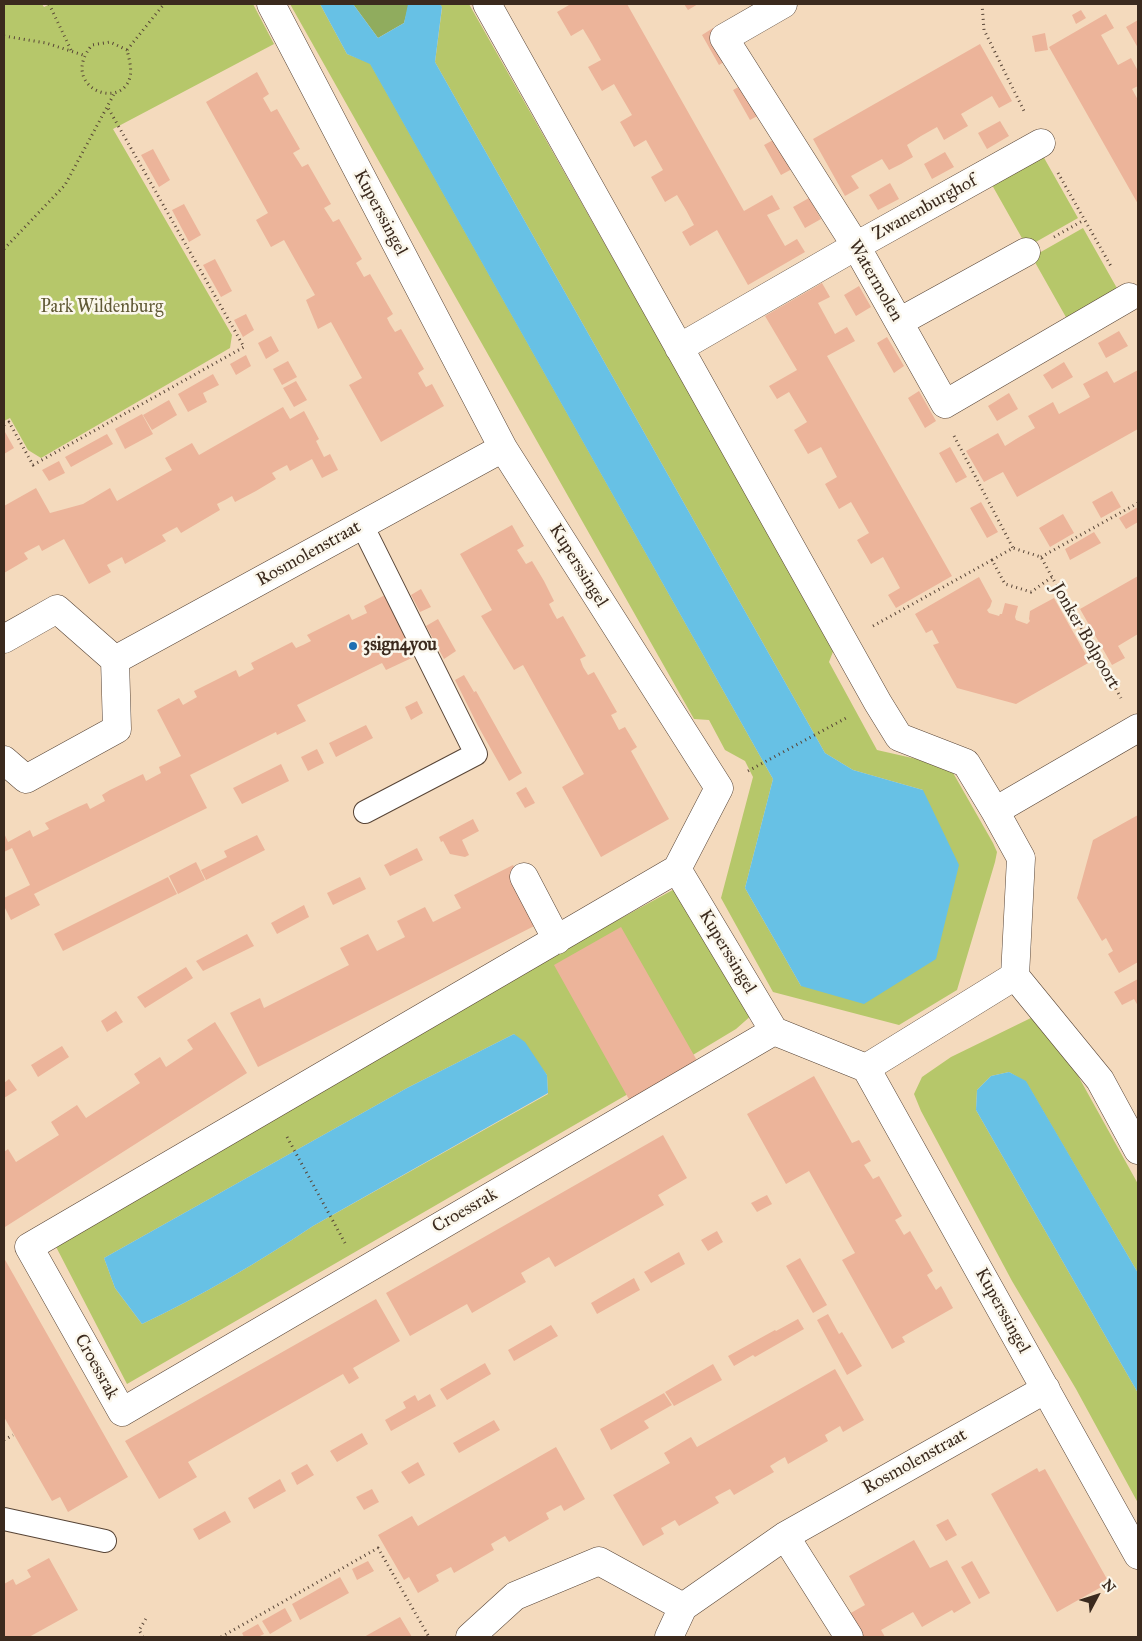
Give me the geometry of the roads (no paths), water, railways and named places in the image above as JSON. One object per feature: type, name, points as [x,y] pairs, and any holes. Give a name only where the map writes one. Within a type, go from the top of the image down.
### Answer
[{"type":"street","name":"Kuperssingel","points":[[271,4],[503,448],[718,788],[678,869],[774,1031]]},
{"type":"street","points":[[487,4],[844,643],[899,737],[966,763],[995,811],[1021,858],[1015,976],[1100,1080],[1138,1150]]},
{"type":"street","name":"Watermolen","points":[[783,4],[724,38],[856,246],[945,404],[1129,297]]},
{"type":"street","name":"Zwanenburghof","points":[[679,348],[856,246],[1041,144]]},
{"type":"street","points":[[899,322],[1026,252]]},
{"type":"street","name":"Rosmolenstraat","points":[[115,660],[503,448]]},
{"type":"street","points":[[4,639],[57,609],[115,660],[117,729],[26,779],[4,760]]},
{"type":"street","points":[[995,811],[1138,728]]},
{"type":"street","name":"Croessrak","points":[[678,869],[30,1247],[122,1412],[774,1031]]},
{"type":"street","points":[[524,877],[557,940]]},
{"type":"street","points":[[774,1031],[866,1068],[1015,976]]},
{"type":"street","name":"Kuperssingel","points":[[866,1068],[1138,1554]]},
{"type":"street","name":"Rosmolenstraat","points":[[683,1607],[785,1536],[1046,1389]]},
{"type":"street","points":[[785,1536],[849,1637]]},
{"type":"street","points":[[470,1637],[515,1596],[599,1561],[683,1607],[669,1637]]},
{"type":"lane","points":[[362,525],[476,754],[365,812]]},
{"type":"lane","points":[[4,1519],[105,1541]]},
{"type":"water","points":[[320,4],[353,4],[378,38],[404,23],[408,4],[440,4],[442,7],[435,62],[825,753],[853,770],[923,790],[959,865],[936,959],[864,1004],[801,986],[745,888],[773,779],[370,64],[347,54]]},
{"type":"water","points":[[514,1034],[525,1042],[547,1075],[548,1093],[313,1226],[229,1278],[142,1324],[115,1288],[104,1258],[407,1088]]},
{"type":"water","points":[[1009,1072],[1026,1081],[1138,1273],[1138,1393],[976,1110],[977,1090],[991,1076]]},
{"type":"place","name":"3sign4you","points":[[353,646]]},
{"type":"park label","name":"Park Wildenburg","points":[[102,308]]}]
